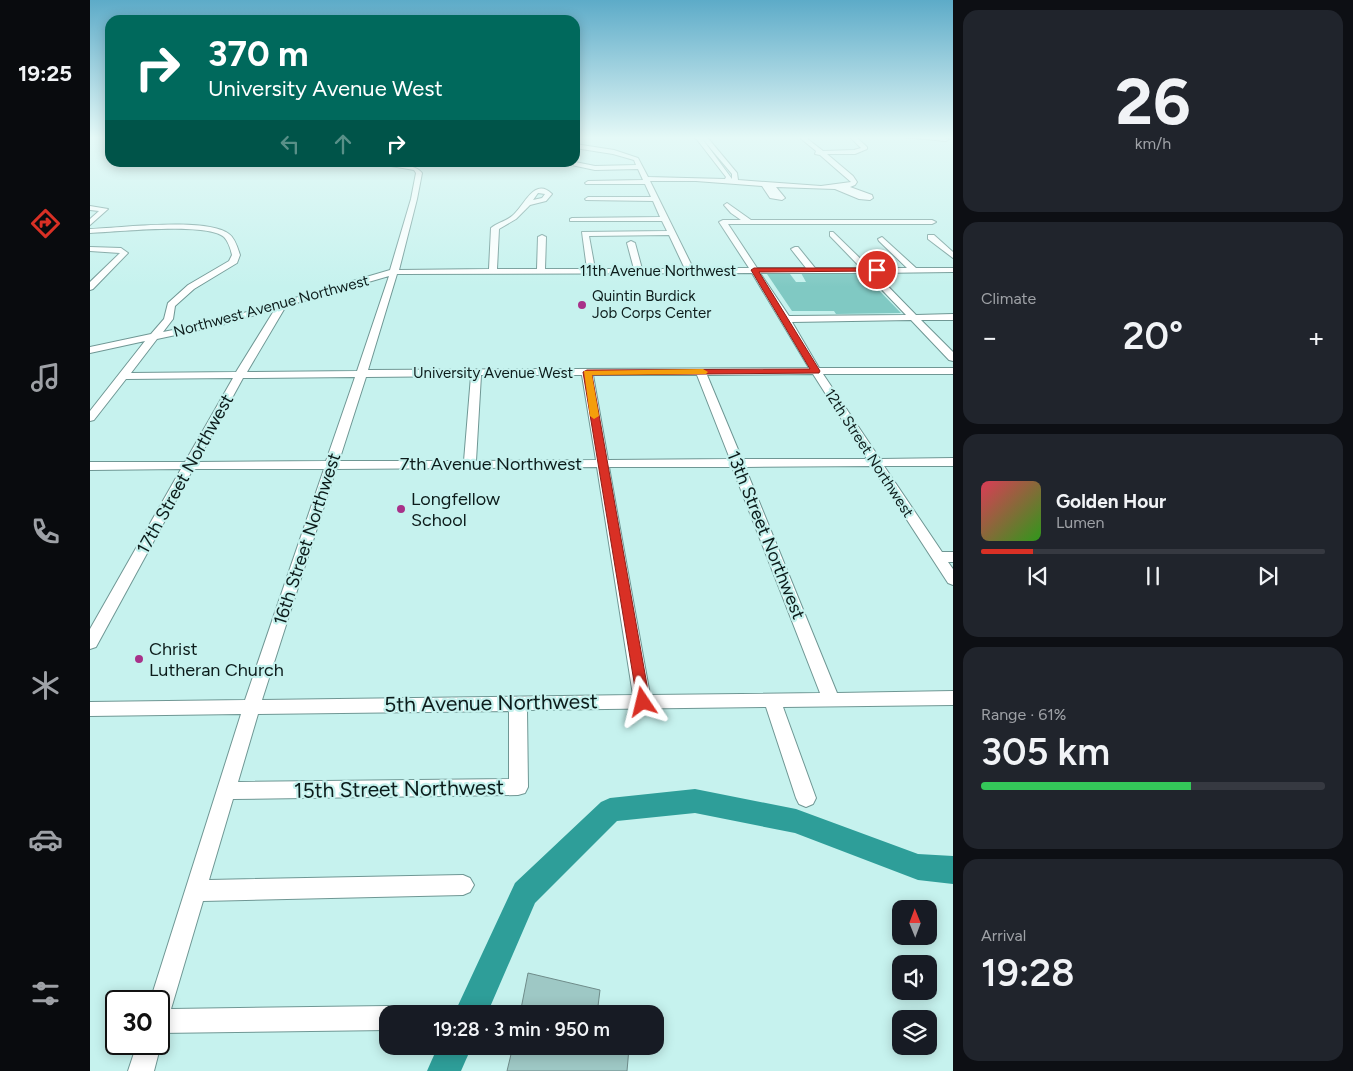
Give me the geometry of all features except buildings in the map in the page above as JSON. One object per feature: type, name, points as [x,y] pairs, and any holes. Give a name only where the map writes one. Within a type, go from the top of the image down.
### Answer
[{"type":"street","name":"16th Street Northwest","points":[[165,990],[252,706],[388,297],[416,187]]},
{"type":"street","points":[[649,187],[690,271]]},
{"type":"street","points":[[588,199],[654,199]]},
{"type":"street","points":[[494,272],[496,228],[514,218],[528,203]]},
{"type":"street","points":[[727,205],[733,212],[751,222],[932,222]]},
{"type":"street","points":[[90,208],[105,209],[90,223]]},
{"type":"street","points":[[572,220],[664,219]]},
{"type":"street","name":"12th Street Northwest","points":[[751,222],[723,222],[786,319],[816,371],[953,580]]},
{"type":"street","points":[[90,231],[179,226],[219,232],[228,236],[236,252],[236,259],[222,270],[191,287],[171,305],[168,318],[90,418]]},
{"type":"street","points":[[591,271],[585,234],[670,233]]},
{"type":"street","points":[[833,234],[953,358]]},
{"type":"street","points":[[541,272],[542,237]]},
{"type":"street","points":[[931,237],[953,256]]},
{"type":"street","points":[[882,239],[914,270]]},
{"type":"street","points":[[631,243],[639,271]]},
{"type":"street","points":[[90,249],[121,250],[124,253],[90,288]]},
{"type":"street","points":[[795,249],[812,270]]},
{"type":"street","name":"11th Avenue Northwest","points":[[393,272],[953,270]]},
{"type":"street","name":"Northwest Avenue Northwest","points":[[90,350],[215,324],[393,272]]},
{"type":"street","name":"17th Street Northwest","points":[[90,643],[240,374],[282,305]]},
{"type":"street","points":[[786,319],[953,317]]},
{"type":"street","name":"University Avenue West","points":[[124,376],[363,373],[953,371]]},
{"type":"street","points":[[587,372],[643,702]]},
{"type":"street","name":"13th Street Northwest","points":[[701,372],[831,699]]},
{"type":"street","points":[[470,464],[476,373]]},
{"type":"street","name":"7th Avenue Northwest","points":[[90,466],[953,462]]},
{"type":"street","points":[[938,558],[953,557]]},
{"type":"street","name":"5th Avenue Northwest","points":[[90,709],[953,698]]},
{"type":"street","points":[[772,700],[806,798]]},
{"type":"street","name":"15th Street Northwest","points":[[226,791],[518,787],[518,703]]},
{"type":"street","points":[[195,891],[463,885]]},
{"type":"street","points":[[170,1021],[379,1018]]},
{"type":"street","points":[[141,1071],[145,1055]]},
{"type":"shaded area","points":[[801,273],[862,273],[901,313],[836,314],[834,311],[792,311],[767,274],[790,274],[796,282],[806,282]]},
{"type":"waterway","points":[[474,1005],[525,893],[610,810],[695,801],[796,821],[918,867],[953,870]]},
{"type":"waterway","points":[[444,1071],[451,1055]]},
{"type":"slow traffic","points":[[594,416],[587,372],[703,372]]},
{"type":"place","name":"Quintin Burdick Job Corps Center","points":[[582,305]]},
{"type":"place","name":"Longfellow School","points":[[401,509]]},
{"type":"place","name":"Christ Lutheran Church","points":[[139,659]]},
{"type":"route","points":[[643,702],[587,372],[816,371],[786,319],[754,270],[877,270]]}]
